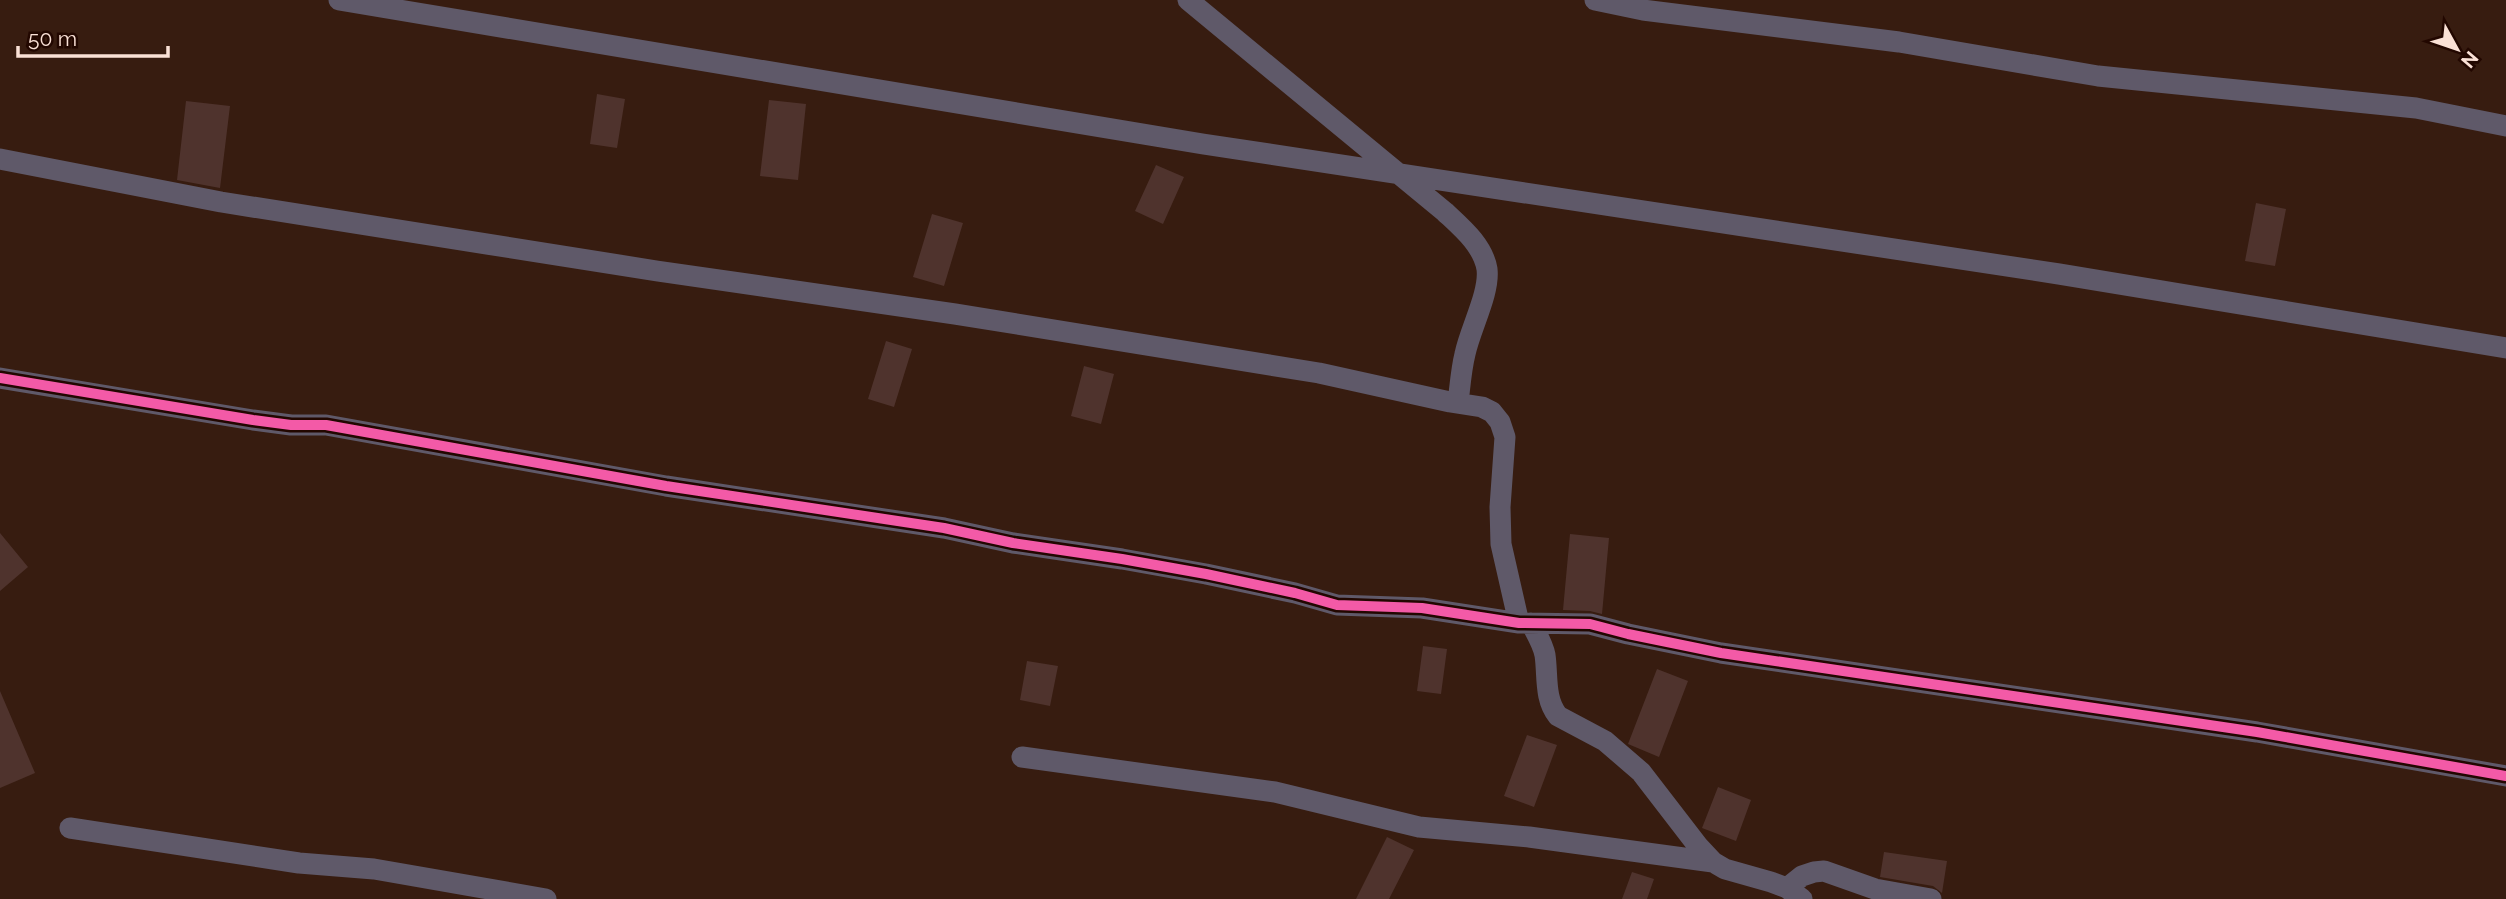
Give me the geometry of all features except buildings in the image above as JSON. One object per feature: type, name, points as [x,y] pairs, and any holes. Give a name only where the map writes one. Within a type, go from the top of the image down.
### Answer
[{"type":"street","points":[[340,0],[1401,175],[2059,274],[2506,348]]},
{"type":"street","points":[[1188,0],[1401,175],[1466,232],[1482,254],[1487,269],[1485,289],[1465,355],[1458,403]]},
{"type":"street","points":[[1595,0],[1643,10],[1899,42],[2098,76],[2416,108],[2506,126]]},
{"type":"street","points":[[0,159],[220,202],[657,271],[968,316],[1319,373],[1482,407],[1492,412],[1500,422],[1505,437],[1500,507],[1502,544],[1525,623],[1545,654],[1547,690],[1553,710],[1558,716],[1605,741],[1641,772],[1698,846],[1724,869],[1758,877],[1794,894],[1802,876],[1824,872],[1875,889],[1931,899]]},
{"type":"street","points":[[0,378],[253,420],[291,425],[326,425],[692,491],[944,528],[1013,543],[1206,575],[1295,593],[1337,605],[1422,608],[1525,623],[1590,624],[1734,655],[2257,732],[2506,776]]},
{"type":"street","points":[[1022,757],[1275,792],[1419,827],[1647,851],[1713,862]]},
{"type":"street","points":[[70,828],[299,863],[374,869],[546,899]]},
{"type":"cycle path","points":[[0,378],[253,420],[291,425],[326,425],[666,486],[944,528],[1013,543],[1206,574],[1337,605],[1422,608],[1519,623],[1590,624],[1721,653],[2257,732],[2506,776]]}]
